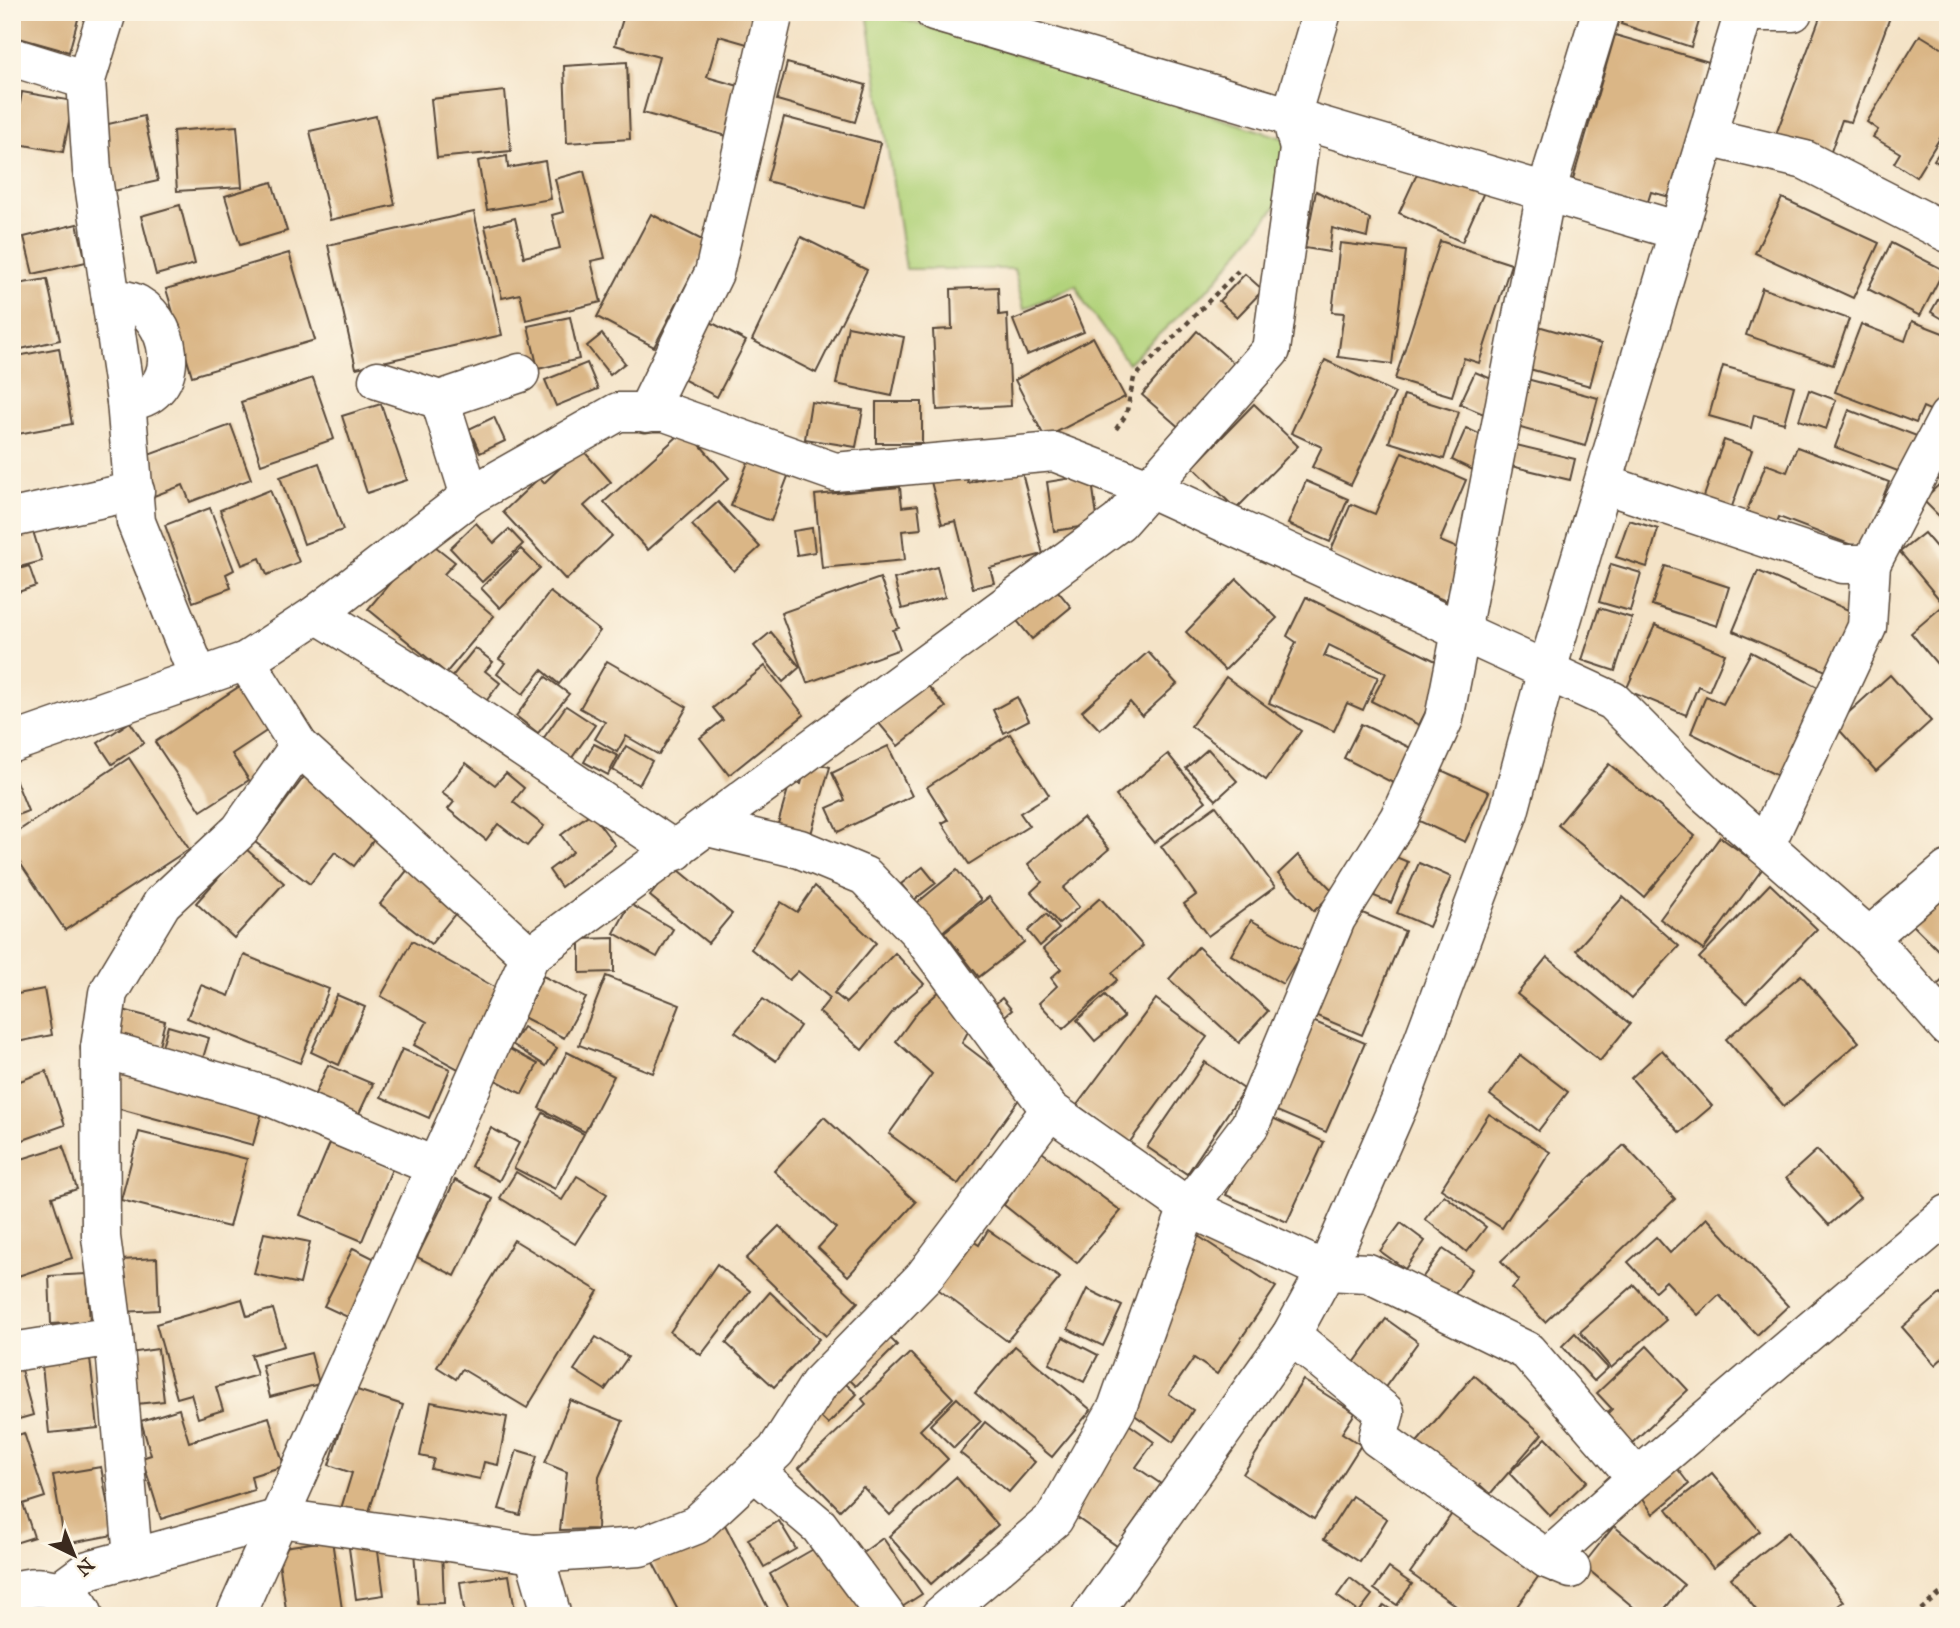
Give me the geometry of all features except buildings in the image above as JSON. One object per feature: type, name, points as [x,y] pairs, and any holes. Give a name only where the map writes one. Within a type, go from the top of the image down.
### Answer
[{"type":"street","points":[[107,12],[86,80],[92,171],[126,401],[136,522],[198,676]]},
{"type":"street","points":[[646,412],[714,273],[774,12]]},
{"type":"street","points":[[934,12],[1679,231]]},
{"type":"street","points":[[235,1616],[530,956],[1119,522],[1151,489],[1271,349],[1299,149],[1291,116],[1322,12]]},
{"type":"street","points":[[940,1616],[1054,1519],[1117,1408],[1188,1207],[1250,1125],[1336,919],[1399,818],[1444,719],[1546,192],[1601,12]]},
{"type":"street","points":[[1092,1616],[1290,1335],[1326,1271],[1402,1097],[1504,825],[1547,670],[1744,12],[1793,12]]},
{"type":"street","points":[[12,57],[86,80]]},
{"type":"street","points":[[1707,137],[1805,160],[1948,233]]},
{"type":"street","points":[[378,380],[440,400],[520,373]]},
{"type":"street","points":[[440,400],[470,496]]},
{"type":"street","points":[[12,743],[246,661],[317,614],[470,496],[618,412],[664,412],[835,472],[1054,452],[1151,489],[1613,701],[1705,793],[1869,937],[1948,1027]]},
{"type":"street","points":[[1765,846],[1867,627],[1871,564],[1948,416]]},
{"type":"street","points":[[1604,484],[1843,564],[1871,564]]},
{"type":"street","points":[[12,519],[135,491]]},
{"type":"street","points":[[317,614],[401,666],[676,851]]},
{"type":"street","points":[[246,661],[299,746],[530,956]]},
{"type":"street","points":[[133,1558],[114,1336],[101,1237],[100,1048],[108,993],[162,903],[240,831],[299,746]]},
{"type":"street","points":[[708,827],[800,849],[865,876],[918,931],[1050,1110],[1188,1207],[1326,1271],[1368,1273],[1527,1351],[1637,1478]]},
{"type":"street","points":[[1869,937],[1948,870]]},
{"type":"street","points":[[100,1048],[268,1096],[436,1167]]},
{"type":"street","points":[[12,1592],[24,1588],[73,1603],[88,1570],[280,1518],[534,1554],[640,1547],[696,1525],[776,1451],[819,1384],[923,1278],[1050,1110]]},
{"type":"street","points":[[1290,1335],[1385,1412],[1378,1438],[1560,1564],[1637,1478],[1948,1214]]},
{"type":"street","points":[[12,1352],[114,1336]]},
{"type":"street","points":[[754,1471],[819,1526],[886,1616]]},
{"type":"street","points":[[534,1554],[552,1616]]},
{"type":"path","points":[[1091,466],[1126,415],[1134,378],[1244,265]]},
{"type":"path","points":[[1913,1616],[1948,1587]]},
{"type":"green space","points":[[867,12],[880,12],[1286,139],[1278,204],[1212,285],[1128,363],[1085,304],[1076,285],[1024,309],[1014,269],[906,269]]}]
